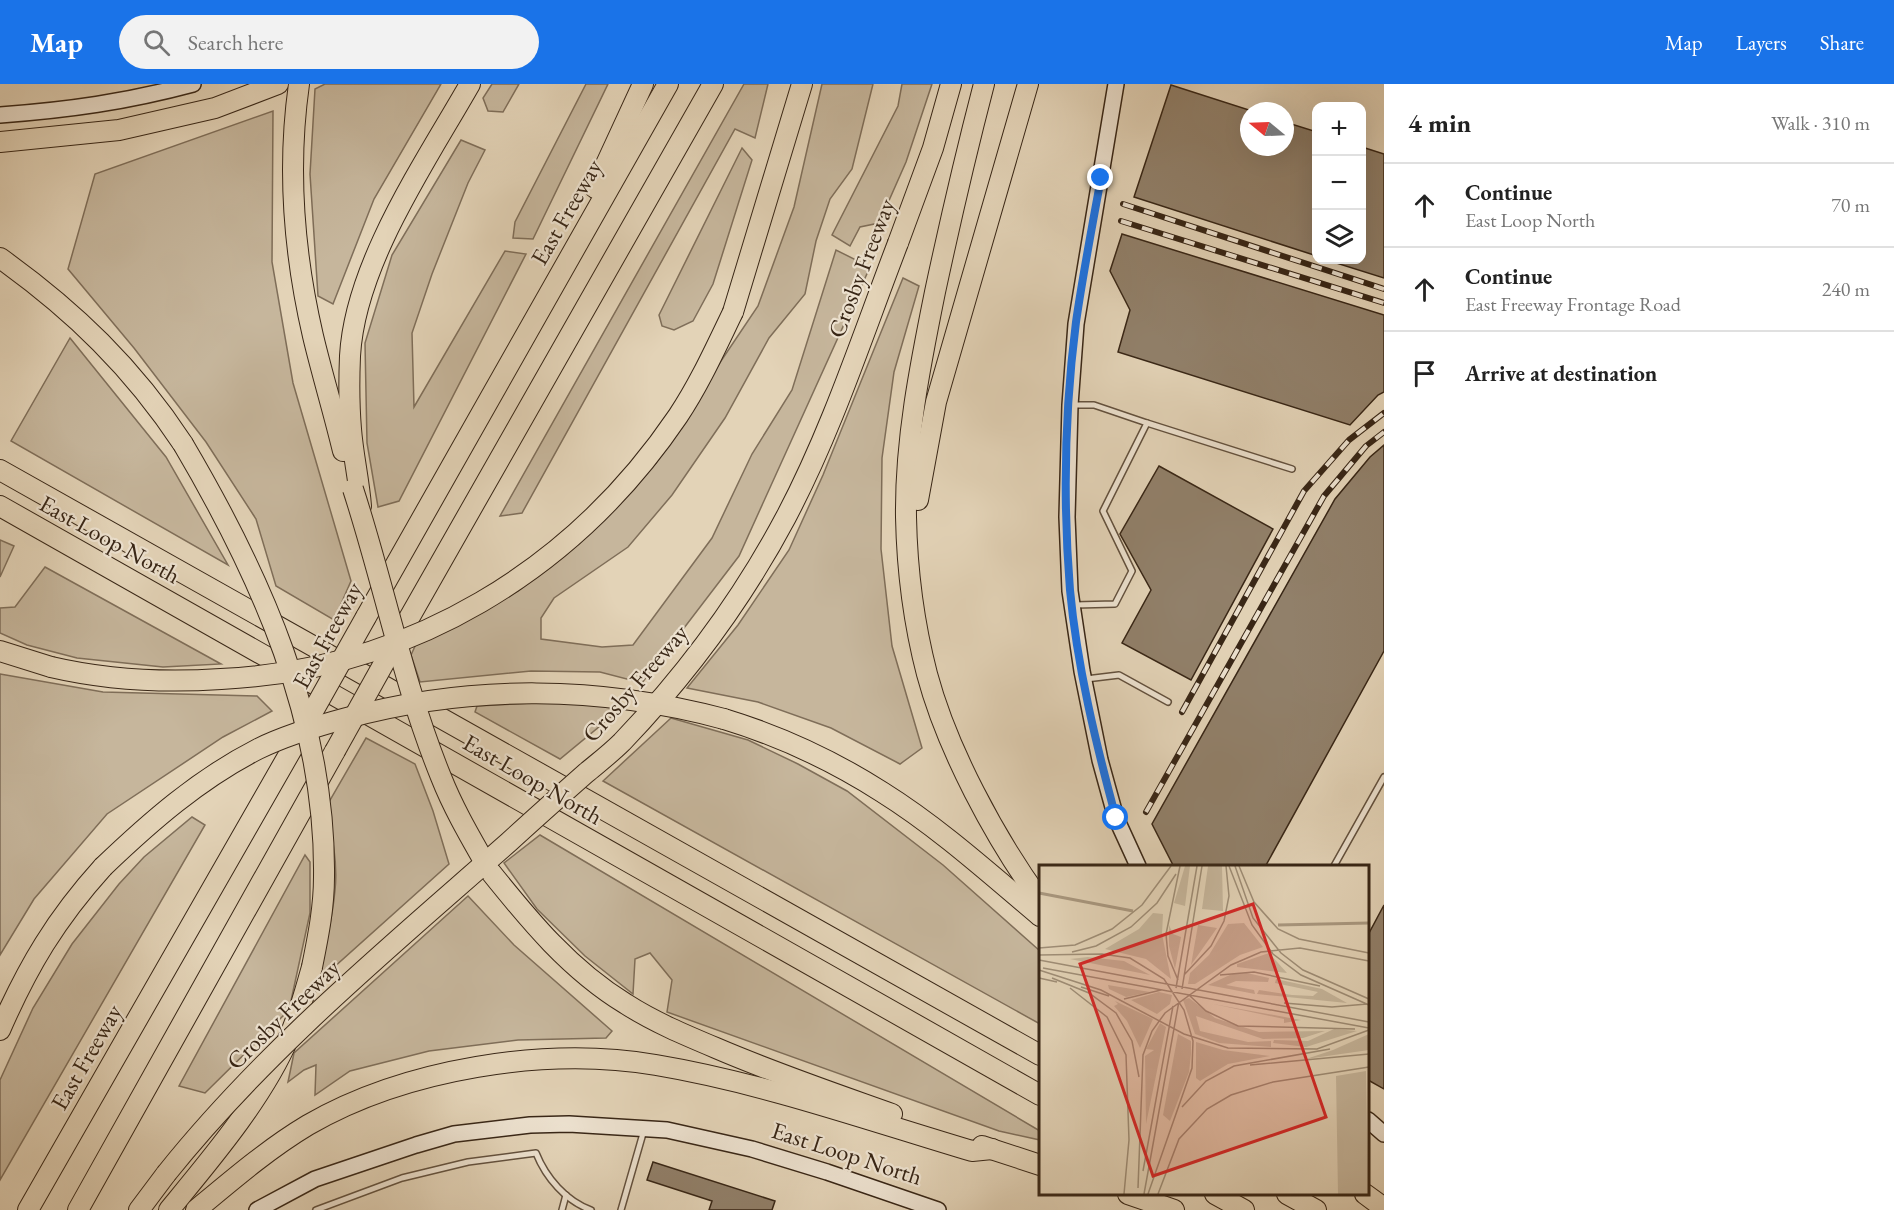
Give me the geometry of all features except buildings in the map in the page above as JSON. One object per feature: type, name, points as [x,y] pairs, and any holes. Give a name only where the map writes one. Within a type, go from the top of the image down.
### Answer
[{"type":"highway","points":[[0,142],[118,130],[216,108],[278,84]]},
{"type":"highway","points":[[299,84],[293,171],[298,257],[313,336],[391,622],[422,726],[456,811],[489,870],[534,926],[574,965],[625,1004],[699,1041],[786,1077],[1039,1164]]},
{"type":"highway","points":[[356,488],[351,429],[350,353],[360,299],[395,213],[470,84]]},
{"type":"highway","points":[[539,310],[643,84]]},
{"type":"highway","name":"East Freeway","points":[[28,1210],[668,84]]},
{"type":"highway","points":[[78,1210],[400,634],[713,84]]},
{"type":"highway","points":[[0,651],[80,674],[156,681],[261,677],[331,665],[413,637],[495,595],[532,570],[586,522],[632,475],[679,414],[709,360],[733,312],[802,84]]},
{"type":"highway","name":"Crosby Freeway","points":[[139,1210],[195,1138],[280,1049],[620,744],[675,682],[725,615],[786,516],[818,448],[933,148],[951,84]]},
{"type":"highway","points":[[984,84],[960,177],[915,397],[906,517],[910,577],[927,674],[939,710],[967,777],[1006,850],[1039,897]]},
{"type":"highway","points":[[918,632],[916,529],[920,485],[930,430],[947,358],[992,213],[1028,84]]},
{"type":"highway","points":[[0,258],[40,287],[101,342],[145,389],[183,444],[218,504],[264,600],[299,697],[318,794],[325,879],[321,920],[312,967],[289,1038],[262,1086],[230,1132],[169,1210]]},
{"type":"highway","name":"East Loop North","points":[[0,470],[1039,1054]]},
{"type":"highway","name":"East Loop North","points":[[0,506],[1039,1094]]},
{"type":"highway","points":[[0,1030],[37,953],[67,908],[103,867],[162,813],[218,772],[279,739],[362,714],[444,699],[543,693],[641,700],[724,718],[791,742],[882,792],[921,819],[1039,914]]},
{"type":"highway","points":[[196,1210],[266,1154],[308,1125],[361,1099],[427,1077],[464,1069],[557,1060],[610,1060],[705,1074],[972,1151],[992,1149]]},
{"type":"highway","points":[[1131,1195],[1174,1210]]},
{"type":"highway","points":[[1217,1195],[1244,1210]]},
{"type":"highway","points":[[1289,1195],[1316,1210]]},
{"type":"highway","points":[[1366,1195],[1384,1208]]},
{"type":"main road","points":[[0,115],[82,108],[135,99],[192,84]]},
{"type":"main road","points":[[1116,84],[1076,324],[1070,405],[1067,517],[1073,606],[1083,675],[1100,760],[1116,818],[1137,865]]},
{"type":"main road","points":[[1369,1121],[1384,1134]]},
{"type":"main road","name":"East Loop North","points":[[257,1210],[315,1179],[366,1160],[454,1134],[530,1125],[569,1124],[667,1130],[752,1149],[936,1210]]},
{"type":"lane","points":[[1070,405],[1094,405],[1292,470]]},
{"type":"lane","points":[[1073,606],[1115,604],[1132,570],[1103,512],[1147,423]]},
{"type":"lane","points":[[1083,675],[1119,675],[1168,702]]},
{"type":"lane","points":[[1335,865],[1384,777]]},
{"type":"lane","points":[[621,1210],[644,1129]]},
{"type":"lane","points":[[316,1210],[402,1178],[468,1162],[536,1154],[543,1170],[566,1195],[579,1206],[591,1210]]},
{"type":"lane","points":[[562,1210],[566,1195]]},
{"type":"shaded area","points":[[325,84],[441,84],[374,199],[333,304],[318,296],[310,174],[315,89]]},
{"type":"shaded area","points":[[492,84],[519,84],[503,112],[488,111],[483,98]]},
{"type":"shaded area","points":[[586,84],[608,84],[533,239],[513,238],[515,222]]},
{"type":"shaded area","points":[[744,84],[768,84],[755,138],[735,129],[522,513],[500,516]]},
{"type":"shaded area","points":[[822,84],[873,84],[852,169],[830,199],[816,241],[805,294],[769,338],[725,418],[672,495],[628,547],[554,598],[541,618],[541,639],[602,647],[633,645],[712,538],[752,454],[792,390],[836,250],[870,267],[739,556],[642,683],[600,672],[531,671],[420,682],[411,655],[416,644],[518,591],[585,534],[656,463],[758,306],[794,207]]},
{"type":"shaded area","points":[[902,84],[932,84],[906,162],[879,223],[860,227],[850,246],[832,235],[898,106]]},
{"type":"shaded area","points":[[273,111],[272,262],[293,383],[351,581],[334,620],[276,586],[256,519],[206,442],[134,348],[68,269],[95,174]]},
{"type":"shaded area","points":[[461,140],[485,150],[468,183],[432,274],[412,333],[414,407],[505,251],[526,254],[399,501],[378,507],[367,443],[365,343],[392,255]]},
{"type":"shaded area","points":[[742,148],[752,160],[713,284],[693,321],[674,330],[662,326],[659,315]]},
{"type":"shaded area","points":[[903,278],[919,286],[894,372],[882,458],[881,549],[892,646],[922,748],[900,764],[831,728],[758,702],[687,688],[738,625],[789,550],[823,475]]},
{"type":"shaded area","points":[[70,338],[166,457],[228,565],[11,441]]},
{"type":"shaded area","points":[[0,540],[14,546],[0,577]]},
{"type":"shaded area","points":[[45,567],[221,664],[163,667],[77,658],[27,645],[0,633],[0,608],[15,607]]},
{"type":"shaded area","points":[[0,674],[103,692],[257,696],[272,711],[223,737],[107,814],[34,899],[0,955]]},
{"type":"shaded area","points":[[569,701],[623,707],[560,759],[475,712],[477,706]]},
{"type":"shaded area","points":[[671,718],[748,740],[847,791],[943,865],[1039,950],[1039,1023],[603,781]]},
{"type":"shaded area","points":[[366,738],[415,764],[433,811],[449,864],[314,985],[330,926],[336,880],[334,848],[326,807]]},
{"type":"shaded area","points":[[192,817],[205,825],[0,1180],[0,1080],[33,1008],[72,944],[119,884],[144,857]]},
{"type":"shaded area","points":[[540,835],[1039,1130],[1039,1140],[999,1131],[667,1012],[672,980],[650,953],[635,959],[633,994],[585,956],[537,909],[504,863]]},
{"type":"shaded area","points":[[305,855],[310,862],[310,913],[289,1010],[205,1093],[179,1086]]},
{"type":"shaded area","points":[[468,896],[514,945],[612,1031],[606,1038],[518,1040],[429,1051],[350,1071],[315,1095],[316,1065],[304,1070],[288,1082],[294,1053]]},
{"type":"railway","points":[[1123,204],[1384,289]]},
{"type":"railway","points":[[1121,221],[1384,303]]},
{"type":"railway","points":[[1182,712],[1304,491],[1349,440],[1384,413]]},
{"type":"railway","points":[[1146,812],[1324,496],[1366,446],[1384,432]]},
{"type":"route","points":[[1101,178],[1076,324],[1067,462],[1067,517],[1070,591],[1082,671],[1100,760],[1116,818]]}]
